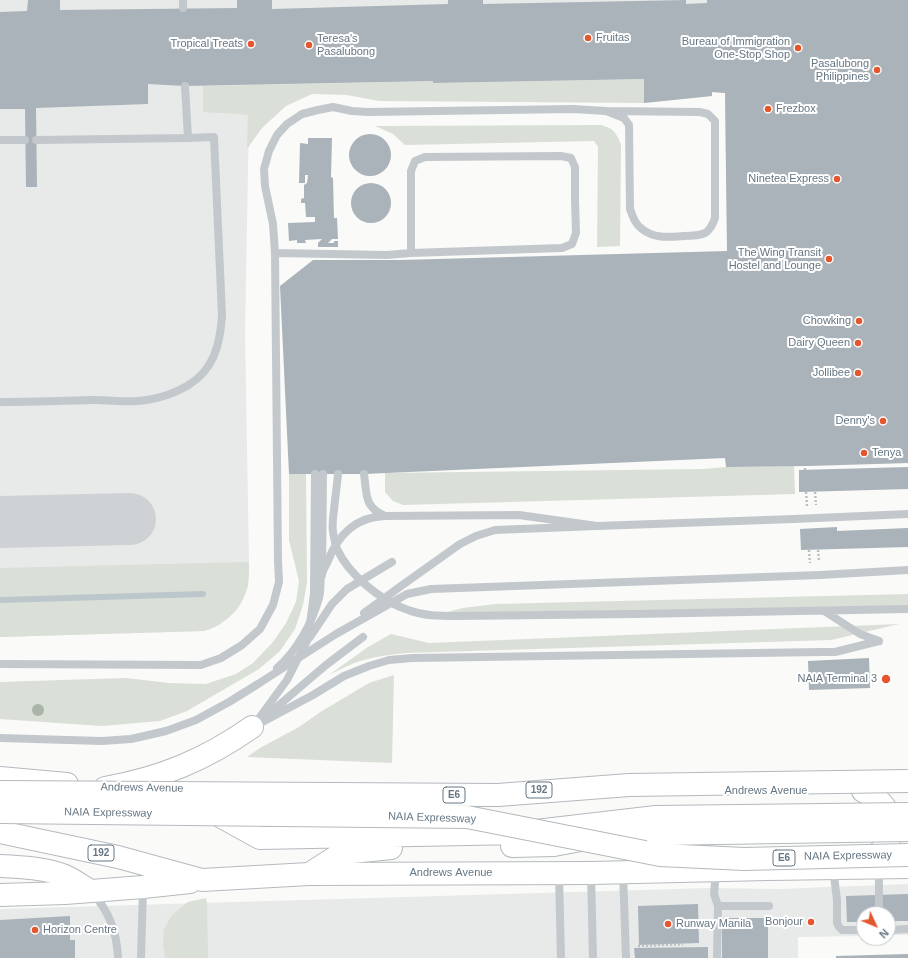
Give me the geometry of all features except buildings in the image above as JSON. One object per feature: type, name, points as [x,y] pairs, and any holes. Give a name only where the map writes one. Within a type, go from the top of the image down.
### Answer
[{"type":"main road","points":[[104,788],[143,780],[181,767],[218,749],[252,728]]},
{"type":"main road","name":"Andrews Avenue","points":[[0,778],[104,788],[170,789],[908,791]]},
{"type":"main road","name":"NAIA Expressway","points":[[0,792],[498,795],[629,785],[908,781]]},
{"type":"main road","points":[[170,789],[260,838],[520,832],[908,814]]},
{"type":"main road","points":[[863,791],[883,805],[888,813],[891,826],[891,831],[887,842],[872,868]]},
{"type":"main road","name":"NAIA Expressway","points":[[0,812],[467,817],[660,855],[744,858],[908,855]]},
{"type":"main road","points":[[309,874],[342,853],[418,846],[465,848],[554,845],[656,826],[908,830]]},
{"type":"main road","name":"Andrews Avenue","points":[[0,832],[118,857],[202,880],[309,874],[591,873],[908,867]]},
{"type":"main road","points":[[0,866],[54,872],[66,876],[90,891]]},
{"type":"main road","points":[[0,895],[90,891],[202,880]]},
{"type":"lane","points":[[185,86],[188,138]]},
{"type":"lane","points":[[0,664],[201,665],[221,658],[242,645],[260,629],[273,605],[279,582],[276,253],[273,224],[265,186],[264,169],[269,151],[277,135],[287,124],[302,114],[333,107],[352,111],[368,112],[573,109],[606,111],[700,112],[708,114],[715,121],[715,218],[713,225],[706,232],[696,236],[664,237],[652,235],[643,230],[634,221],[630,209],[629,125],[624,118],[606,111]]},
{"type":"lane","points":[[0,402],[109,400],[138,401],[171,394],[181,390],[203,374],[209,365],[219,340],[222,316],[214,137],[36,140]]},
{"type":"lane","points":[[0,140],[26,140]]},
{"type":"lane","points":[[276,253],[388,255],[562,248],[572,244],[576,233],[574,200],[575,167],[571,158],[561,156],[425,157],[415,161],[411,172],[411,253]]},
{"type":"lane","points":[[258,684],[280,665],[298,644],[310,624],[320,597],[322,576],[319,474],[314,594],[308,639]]},
{"type":"lane","points":[[338,474],[332,530],[337,548],[344,561],[355,575],[394,605],[430,616],[908,609]]},
{"type":"lane","points":[[364,474],[368,502],[376,513],[385,516]]},
{"type":"lane","points":[[336,634],[460,544],[476,536],[495,530],[817,519],[908,514]]},
{"type":"lane","points":[[322,576],[332,550],[344,533],[366,519],[375,517],[518,515],[597,526]]},
{"type":"lane","points":[[252,728],[287,680],[308,639],[332,604],[347,589],[392,562]]},
{"type":"lane","points":[[0,738],[102,741],[131,739],[166,731],[196,720],[229,702],[336,634],[407,594],[431,588],[820,575],[908,570]]},
{"type":"lane","points":[[252,728],[313,695],[344,676],[389,660],[412,658],[835,652],[879,641],[856,631],[824,611]]},
{"type":"lane","points":[[252,728],[326,665],[363,637]]},
{"type":"lane","points":[[833,868],[837,900],[837,923],[842,930],[856,930]]},
{"type":"lane","points":[[872,868],[878,906]]},
{"type":"lane","points":[[716,870],[714,894],[718,906],[717,958]]},
{"type":"lane","points":[[623,872],[626,958]]},
{"type":"lane","points":[[559,873],[561,958]]},
{"type":"lane","points":[[591,873],[593,958]]},
{"type":"lane","points":[[141,958],[143,887]]},
{"type":"lane","points":[[90,891],[103,905],[111,920],[117,941],[118,958]]},
{"type":"lane","points":[[718,906],[769,906]]},
{"type":"lane","points":[[896,930],[908,929]]},
{"type":"path","points":[[626,946],[683,944]]},
{"type":"shaded area","points":[[0,0],[908,0],[908,463],[726,467],[727,246],[725,93],[712,92],[712,96],[644,103],[644,79],[433,83],[433,81],[204,86],[203,104],[219,113],[249,115],[245,333],[249,562],[248,584],[245,594],[237,610],[220,624],[204,631],[0,637]]},
{"type":"shaded area","points":[[644,79],[644,103],[379,101],[347,95],[312,94],[286,106],[262,128],[247,149],[248,115],[203,112],[203,86],[433,81],[433,83]]},
{"type":"shaded area","points":[[601,125],[614,131],[621,144],[620,246],[597,247],[598,147],[594,141],[405,145],[393,134],[375,126]]},
{"type":"shaded area","points":[[794,466],[795,494],[403,505],[393,501],[385,492],[385,473],[703,469],[726,467]]},
{"type":"shaded area","points":[[289,474],[306,474],[307,582],[303,605],[295,629],[280,651],[259,669],[187,711],[160,721],[102,726],[0,719],[0,682],[126,678],[169,683],[206,684],[236,674],[253,663],[273,642],[286,623],[296,602],[299,581],[289,540]]},
{"type":"shaded area","points":[[249,562],[248,585],[246,593],[238,608],[226,620],[204,631],[0,637],[0,568]]},
{"type":"shaded area","points":[[908,594],[908,606],[435,615],[463,608],[496,604]]},
{"type":"shaded area","points":[[899,624],[831,640],[406,653],[380,656],[360,661],[329,675],[368,647],[391,634],[429,643]]},
{"type":"shaded area","points":[[394,675],[392,763],[247,757],[260,748],[299,727],[322,711],[369,683]]},
{"type":"shaded area","points":[[908,884],[908,935],[896,935],[896,906],[856,906],[856,936],[798,937],[798,958],[0,958],[0,909],[709,888],[779,889]]},
{"type":"shaded area","points":[[206,898],[208,958],[165,958],[163,944],[164,929],[172,915],[188,902]]},
{"type":"waterway","points":[[0,600],[203,594]]},
{"type":"taxiway","points":[[0,522],[130,519]]},
{"type":"place","name":"Fruitas","points":[[588,38]]},
{"type":"place","name":"Tropical Treats","points":[[251,44]]},
{"type":"place","name":"Teresa's Pasalubong","points":[[309,45]]},
{"type":"place","name":"Bureau of Immigration One-Stop Shop","points":[[798,48]]},
{"type":"place","name":"Pasalubong Philippines","points":[[877,70]]},
{"type":"place","name":"Frezbox","points":[[768,109]]},
{"type":"place","name":"Ninetea Express","points":[[837,179]]},
{"type":"place","name":"The Wing Transit Hostel and Lounge","points":[[829,259]]},
{"type":"place","name":"Chowking","points":[[859,321]]},
{"type":"place","name":"Dairy Queen","points":[[858,343]]},
{"type":"place","name":"Jollibee","points":[[858,373]]},
{"type":"place","name":"Denny's","points":[[883,421]]},
{"type":"place","name":"Tenya","points":[[864,453]]},
{"type":"place","name":"NAIA Terminal 3","points":[[886,679]]},
{"type":"place","name":"Bonjour","points":[[811,922]]},
{"type":"place","name":"Runway Manila","points":[[668,924]]},
{"type":"place","name":"Horizon Centre","points":[[35,930]]}]
